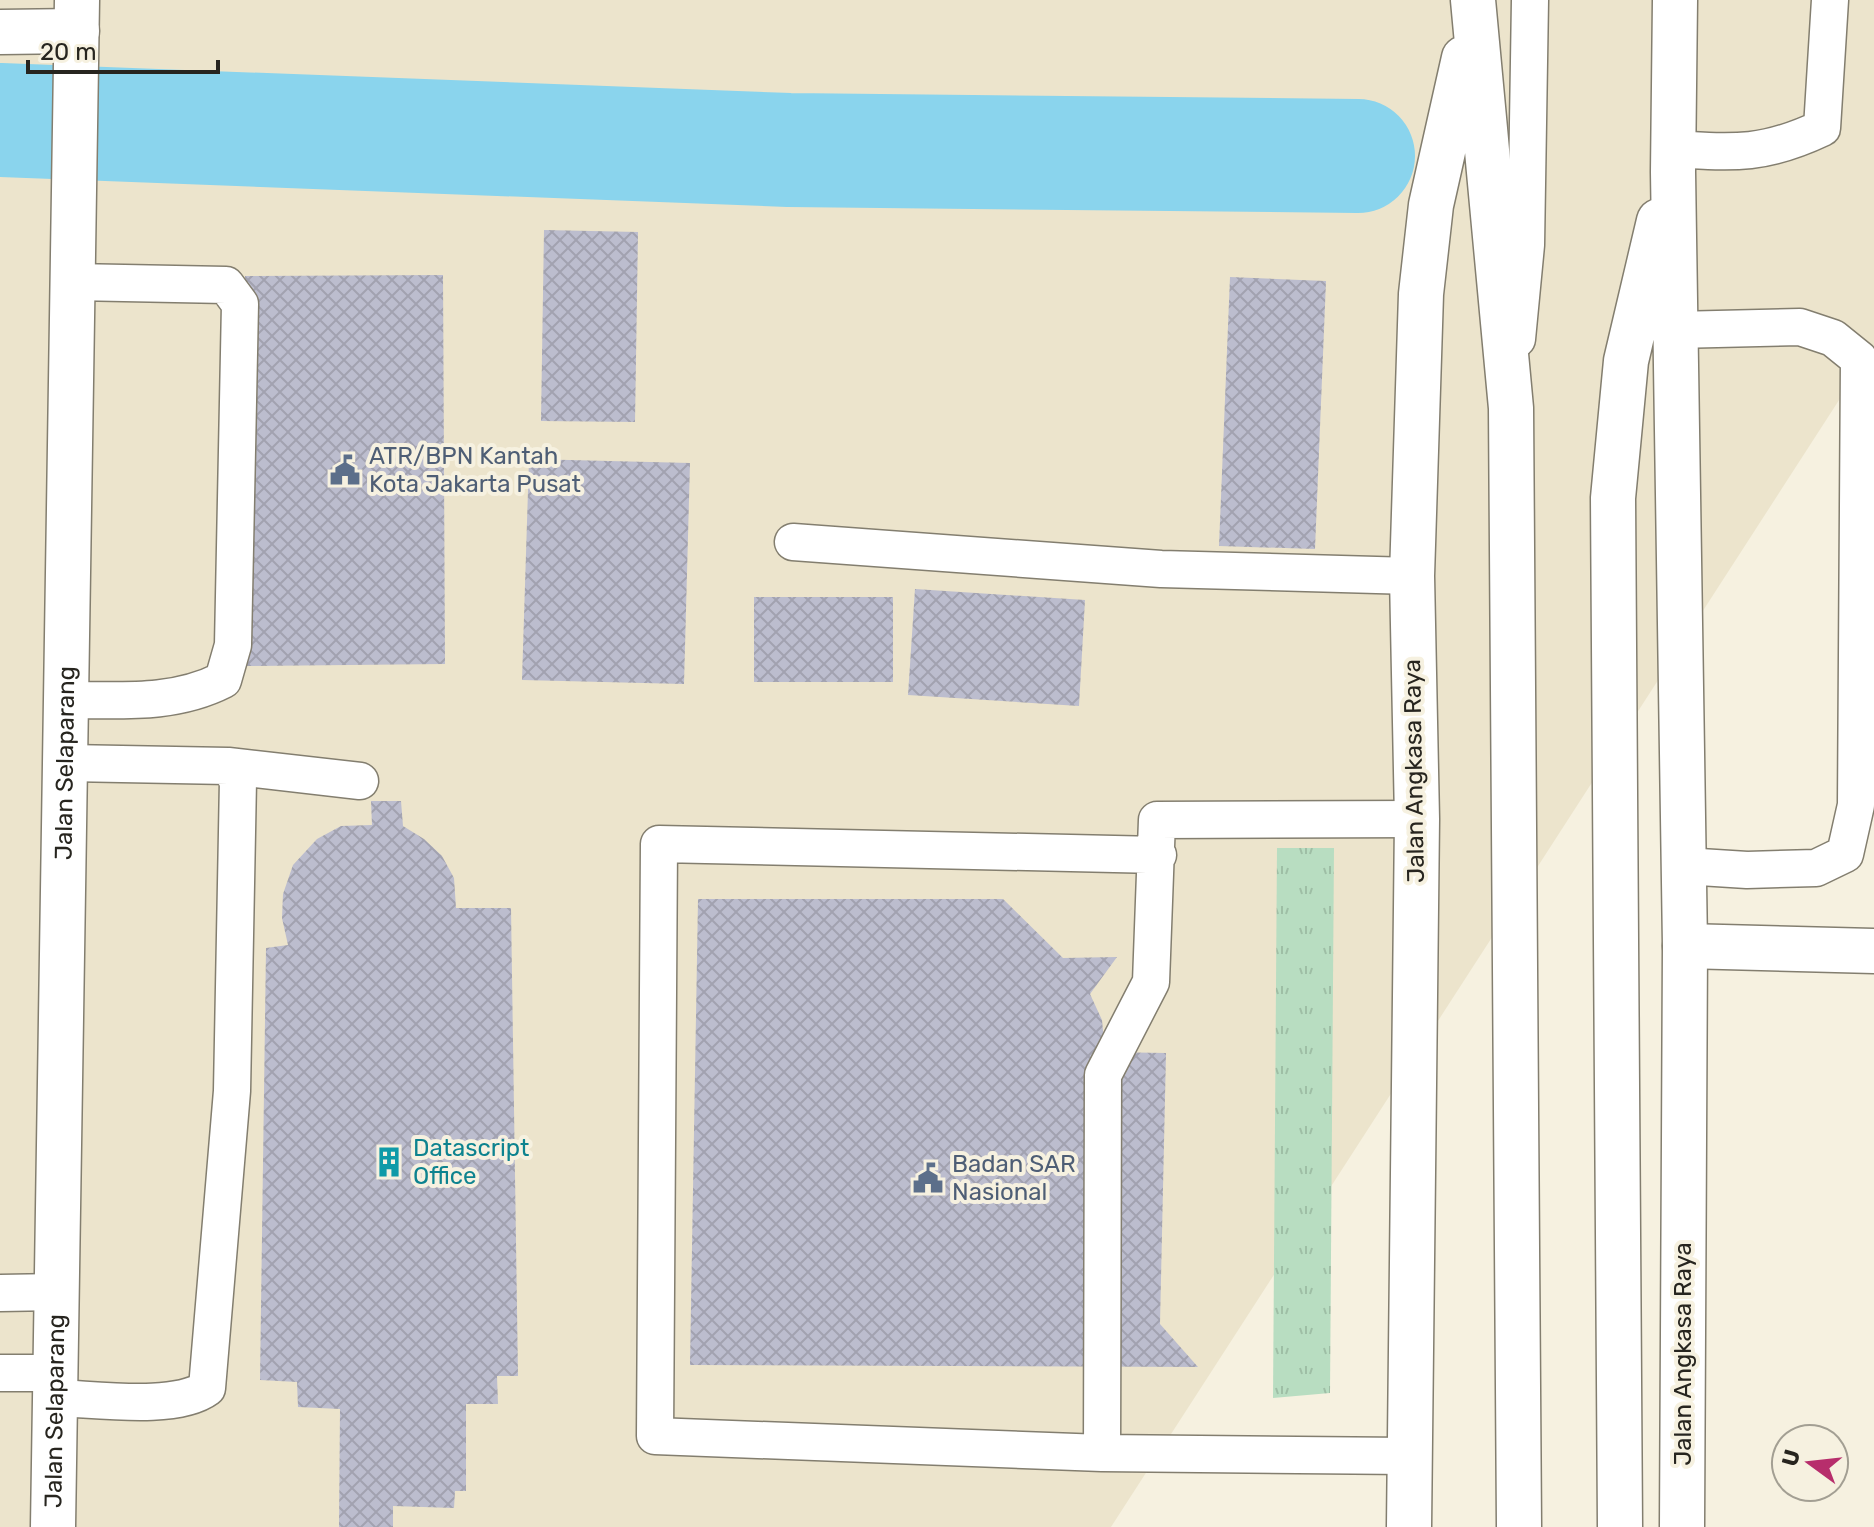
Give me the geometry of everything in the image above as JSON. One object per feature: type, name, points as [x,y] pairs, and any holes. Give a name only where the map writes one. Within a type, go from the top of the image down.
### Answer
[{"type":"main road","name":"Jalan Angkasa Raya","points":[[1675,0],[1673,161],[1685,946],[1682,1527]]},
{"type":"main road","name":"Jalan Angkasa Raya","points":[[1472,10],[1511,408],[1519,1527]]},
{"type":"main road","name":"Jalan Angkasa Raya","points":[[1409,1527],[1417,819],[1412,576],[1421,294],[1431,205],[1472,10]]},
{"type":"main road","points":[[0,32],[77,16]]},
{"type":"main road","name":"Jalan Selaparang","points":[[53,1527],[68,763],[77,16]]},
{"type":"main road","name":"Jalan Angkasa Raya","points":[[1620,1527],[1613,498],[1626,361],[1646,262],[1673,161]]},
{"type":"main road","points":[[1685,946],[1874,951]]},
{"type":"lane","points":[[1511,408],[1526,245],[1530,0]]},
{"type":"lane","points":[[1673,161],[1757,152],[1784,146],[1822,128],[1830,0]]},
{"type":"lane","points":[[67,700],[160,700],[197,693],[223,680],[233,645],[240,304],[226,285],[73,282]]},
{"type":"lane","points":[[1675,330],[1800,327],[1833,338],[1859,359],[1856,805],[1845,854],[1816,868],[1747,870],[1684,866]]},
{"type":"lane","points":[[793,542],[1161,569],[1412,576]]},
{"type":"lane","points":[[68,763],[228,766],[360,781]]},
{"type":"lane","points":[[0,1373],[152,1401],[195,1397],[207,1388],[232,1091],[238,780],[228,766]]},
{"type":"lane","points":[[1102,1453],[1103,1075],[1151,982],[1157,820],[1417,819]]},
{"type":"lane","points":[[1158,855],[659,844],[655,1436],[1102,1453],[1408,1456]]},
{"type":"lane","points":[[0,1293],[57,1292]]},
{"type":"shaded area","points":[[0,0],[1874,0],[1874,346],[1111,1527],[0,1527]]},
{"type":"green space","points":[[1277,848],[1334,848],[1330,1393],[1273,1398]]},
{"type":"building","points":[[544,230],[638,232],[635,422],[541,421]]},
{"type":"building","name":"ATR/BPN Kantah Kota Jakarta Pusat","points":[[443,275],[445,664],[247,666],[245,276]]},
{"type":"building","points":[[1230,277],[1326,281],[1315,549],[1219,546]]},
{"type":"building","points":[[529,459],[690,463],[684,684],[522,680]]},
{"type":"building","points":[[915,589],[1085,600],[1079,706],[908,695]]},
{"type":"building","points":[[754,597],[893,597],[893,682],[754,682]]},
{"type":"building","name":"Datascript Office","points":[[371,801],[401,801],[403,826],[424,839],[442,856],[454,878],[456,908],[511,908],[518,1376],[497,1376],[498,1404],[466,1404],[466,1491],[455,1491],[454,1508],[393,1506],[393,1527],[339,1527],[340,1409],[298,1407],[297,1382],[260,1380],[266,948],[288,945],[282,918],[283,894],[293,865],[317,839],[341,826],[372,825]]},
{"type":"building","name":"Badan SAR Nasional","points":[[698,899],[1003,899],[1063,958],[1117,957],[1090,994],[1102,1020],[1105,1052],[1166,1053],[1160,1324],[1198,1367],[690,1365]]},
{"type":"waterway","points":[[0,120],[789,150],[1358,156]]},
{"type":"place","name":"ATR/BPN Kantah Kota Jakarta Pusat","points":[[345,470]]},
{"type":"place","name":"Datascript Office","points":[[389,1162]]},
{"type":"place","name":"Badan SAR Nasional","points":[[928,1178]]}]
